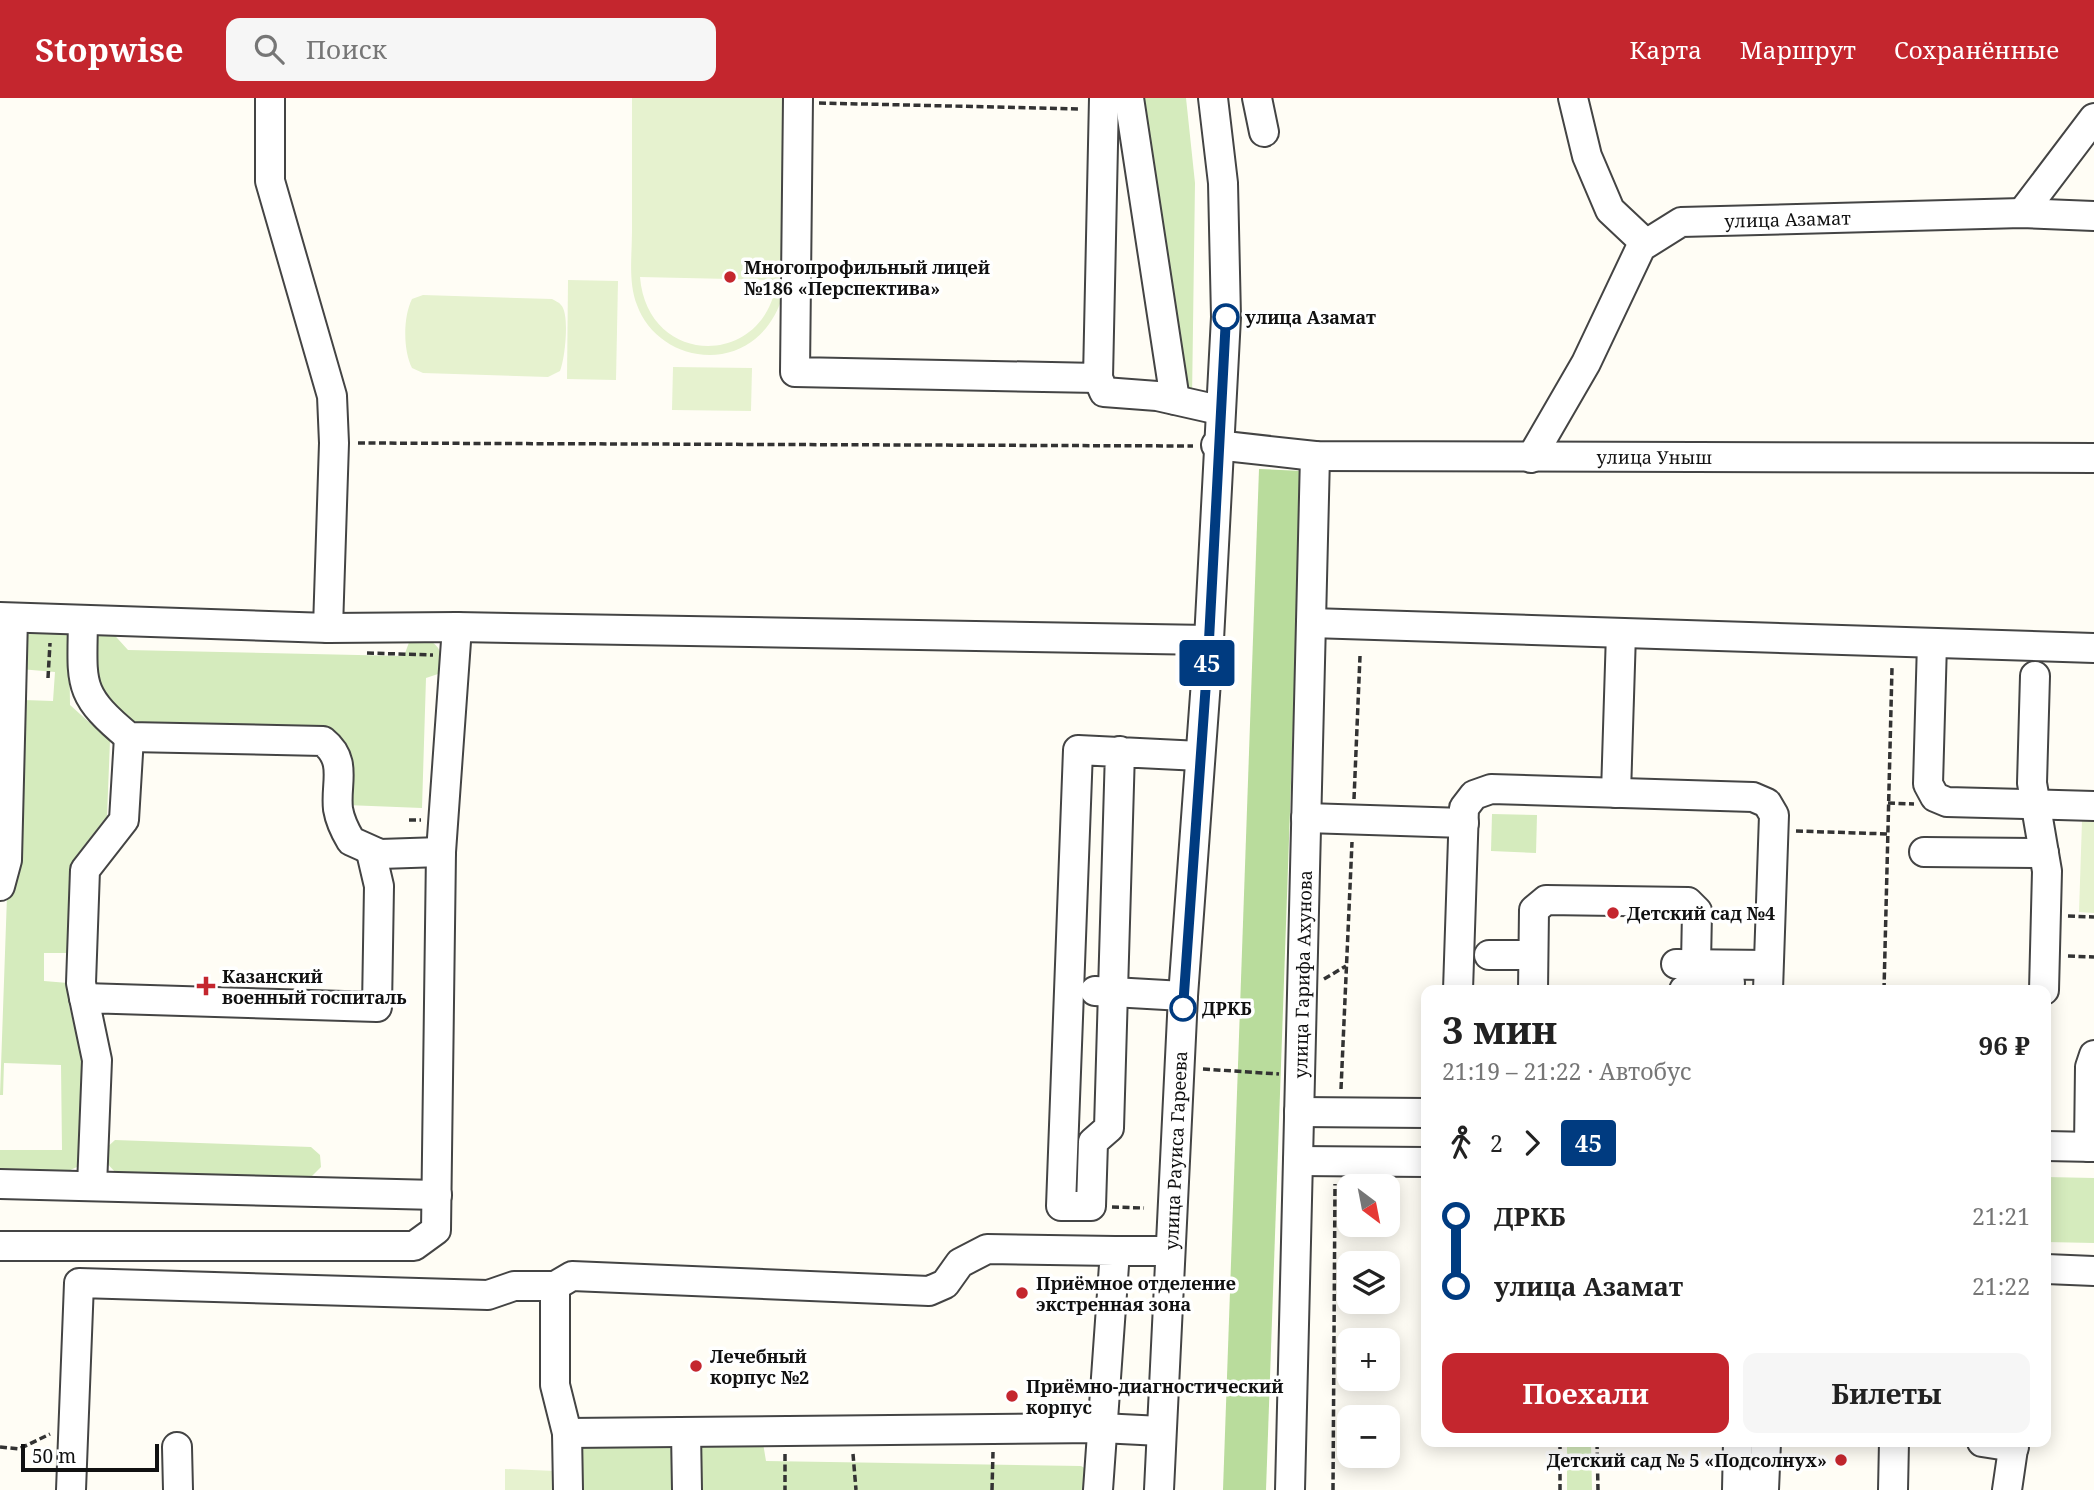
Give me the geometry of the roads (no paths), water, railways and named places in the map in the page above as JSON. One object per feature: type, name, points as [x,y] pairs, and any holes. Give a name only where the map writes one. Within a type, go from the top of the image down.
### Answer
[{"type":"street","points":[[270,98],[270,181],[332,396],[334,443],[328,628]]},
{"type":"street","name":"улица Рауиса Гареева","points":[[1160,1490],[1183,996],[1209,640],[1216,445],[1226,317],[1223,183],[1213,98]]},
{"type":"street","points":[[1257,98],[1264,132]]},
{"type":"street","points":[[1531,458],[1586,363],[1644,242],[1610,210],[1605,200],[1587,156],[1573,98]]},
{"type":"street","points":[[797,100],[794,372],[1098,378]]},
{"type":"street","points":[[1112,102],[1175,400]]},
{"type":"street","points":[[1112,102],[1098,378],[1104,392],[1175,400],[1219,410]]},
{"type":"street","points":[[2022,213],[2094,118]]},
{"type":"street","name":"улица Азамат","points":[[1644,242],[1681,222],[2022,213],[2094,216]]},
{"type":"street","name":"улица Уныш","points":[[1216,445],[1315,456],[2094,458]]},
{"type":"street","name":"улица Гарифа Ахунова","points":[[1290,1490],[1315,456]]},
{"type":"street","points":[[0,886],[8,860],[4,765],[6,618],[328,628],[457,627],[1209,640]]},
{"type":"street","points":[[83,620],[83,680],[89,699],[129,737],[323,741],[332,748],[340,764],[338,812],[351,841],[371,852],[441,852]]},
{"type":"street","points":[[1311,623],[2094,648]]},
{"type":"street","points":[[0,1246],[414,1246],[436,1230],[441,852],[457,627]]},
{"type":"street","points":[[1616,793],[1621,633]]},
{"type":"street","points":[[1932,643],[1928,784],[1931,792],[1947,802],[2094,806]]},
{"type":"street","points":[[2035,676],[2032,777],[2047,871],[2044,985]]},
{"type":"street","points":[[92,1186],[97,1060],[81,984],[85,870],[124,820],[129,737]]},
{"type":"street","points":[[1120,751],[1109,1128],[1093,1142],[1091,1206],[1061,1206],[1079,750],[1120,751],[1200,756]]},
{"type":"street","points":[[1458,985],[1464,808],[1468,800],[1481,790],[1761,799],[1772,809],[1768,980],[1685,973],[1697,911],[1688,901],[1542,901],[1534,910],[1533,985]]},
{"type":"street","points":[[1306,818],[1464,823]]},
{"type":"street","points":[[84,998],[377,1007],[379,886],[371,852]]},
{"type":"street","points":[[1924,852],[2044,853]]},
{"type":"street","points":[[1489,955],[1533,956]]},
{"type":"street","points":[[1069,990],[1183,996]]},
{"type":"street","points":[[2051,1146],[2092,1147],[2090,1067],[2094,1055]]},
{"type":"street","points":[[1299,1112],[1421,1113]]},
{"type":"street","points":[[1298,1161],[1421,1162]]},
{"type":"street","points":[[0,1184],[436,1195]]},
{"type":"street","points":[[71,1490],[79,1283],[488,1295],[514,1286],[555,1286],[572,1276],[929,1292],[945,1284],[960,1263],[986,1249],[1170,1251]]},
{"type":"street","points":[[1098,1490],[1115,1251]]},
{"type":"street","points":[[2051,1269],[2094,1270]]},
{"type":"street","points":[[555,1286],[555,1385],[567,1433],[568,1490]]},
{"type":"street","points":[[567,1433],[1101,1428],[1161,1431]]},
{"type":"street","points":[[687,1432],[687,1490]]},
{"type":"street","points":[[177,1447],[178,1490]]},
{"type":"street","points":[[1737,1490],[1738,1447]]},
{"type":"street","points":[[1764,1490],[1766,1447]]},
{"type":"street","points":[[1893,1490],[1894,1447]]},
{"type":"street","points":[[2007,1490],[2014,1447]]},
{"type":"place","name":"Многопрофильный лицей №186 «Перспектива»","points":[[730,277]]},
{"type":"place","name":"улица Азамат","points":[[1226,317]]},
{"type":"place","name":"Детский сад №4","points":[[1613,913]]},
{"type":"place","name":"Казанский военный госпиталь","points":[[206,986]]},
{"type":"place","name":"ДРКБ","points":[[1183,1008]]},
{"type":"place","name":"Приёмное отделение экстренная зона","points":[[1022,1293]]},
{"type":"place","name":"Лечебный корпус №2","points":[[696,1366]]},
{"type":"place","name":"Приёмно-диагностический корпус","points":[[1012,1396]]},
{"type":"place","name":"Детский сад № 5 «Подсолнух»","points":[[1841,1460]]}]
